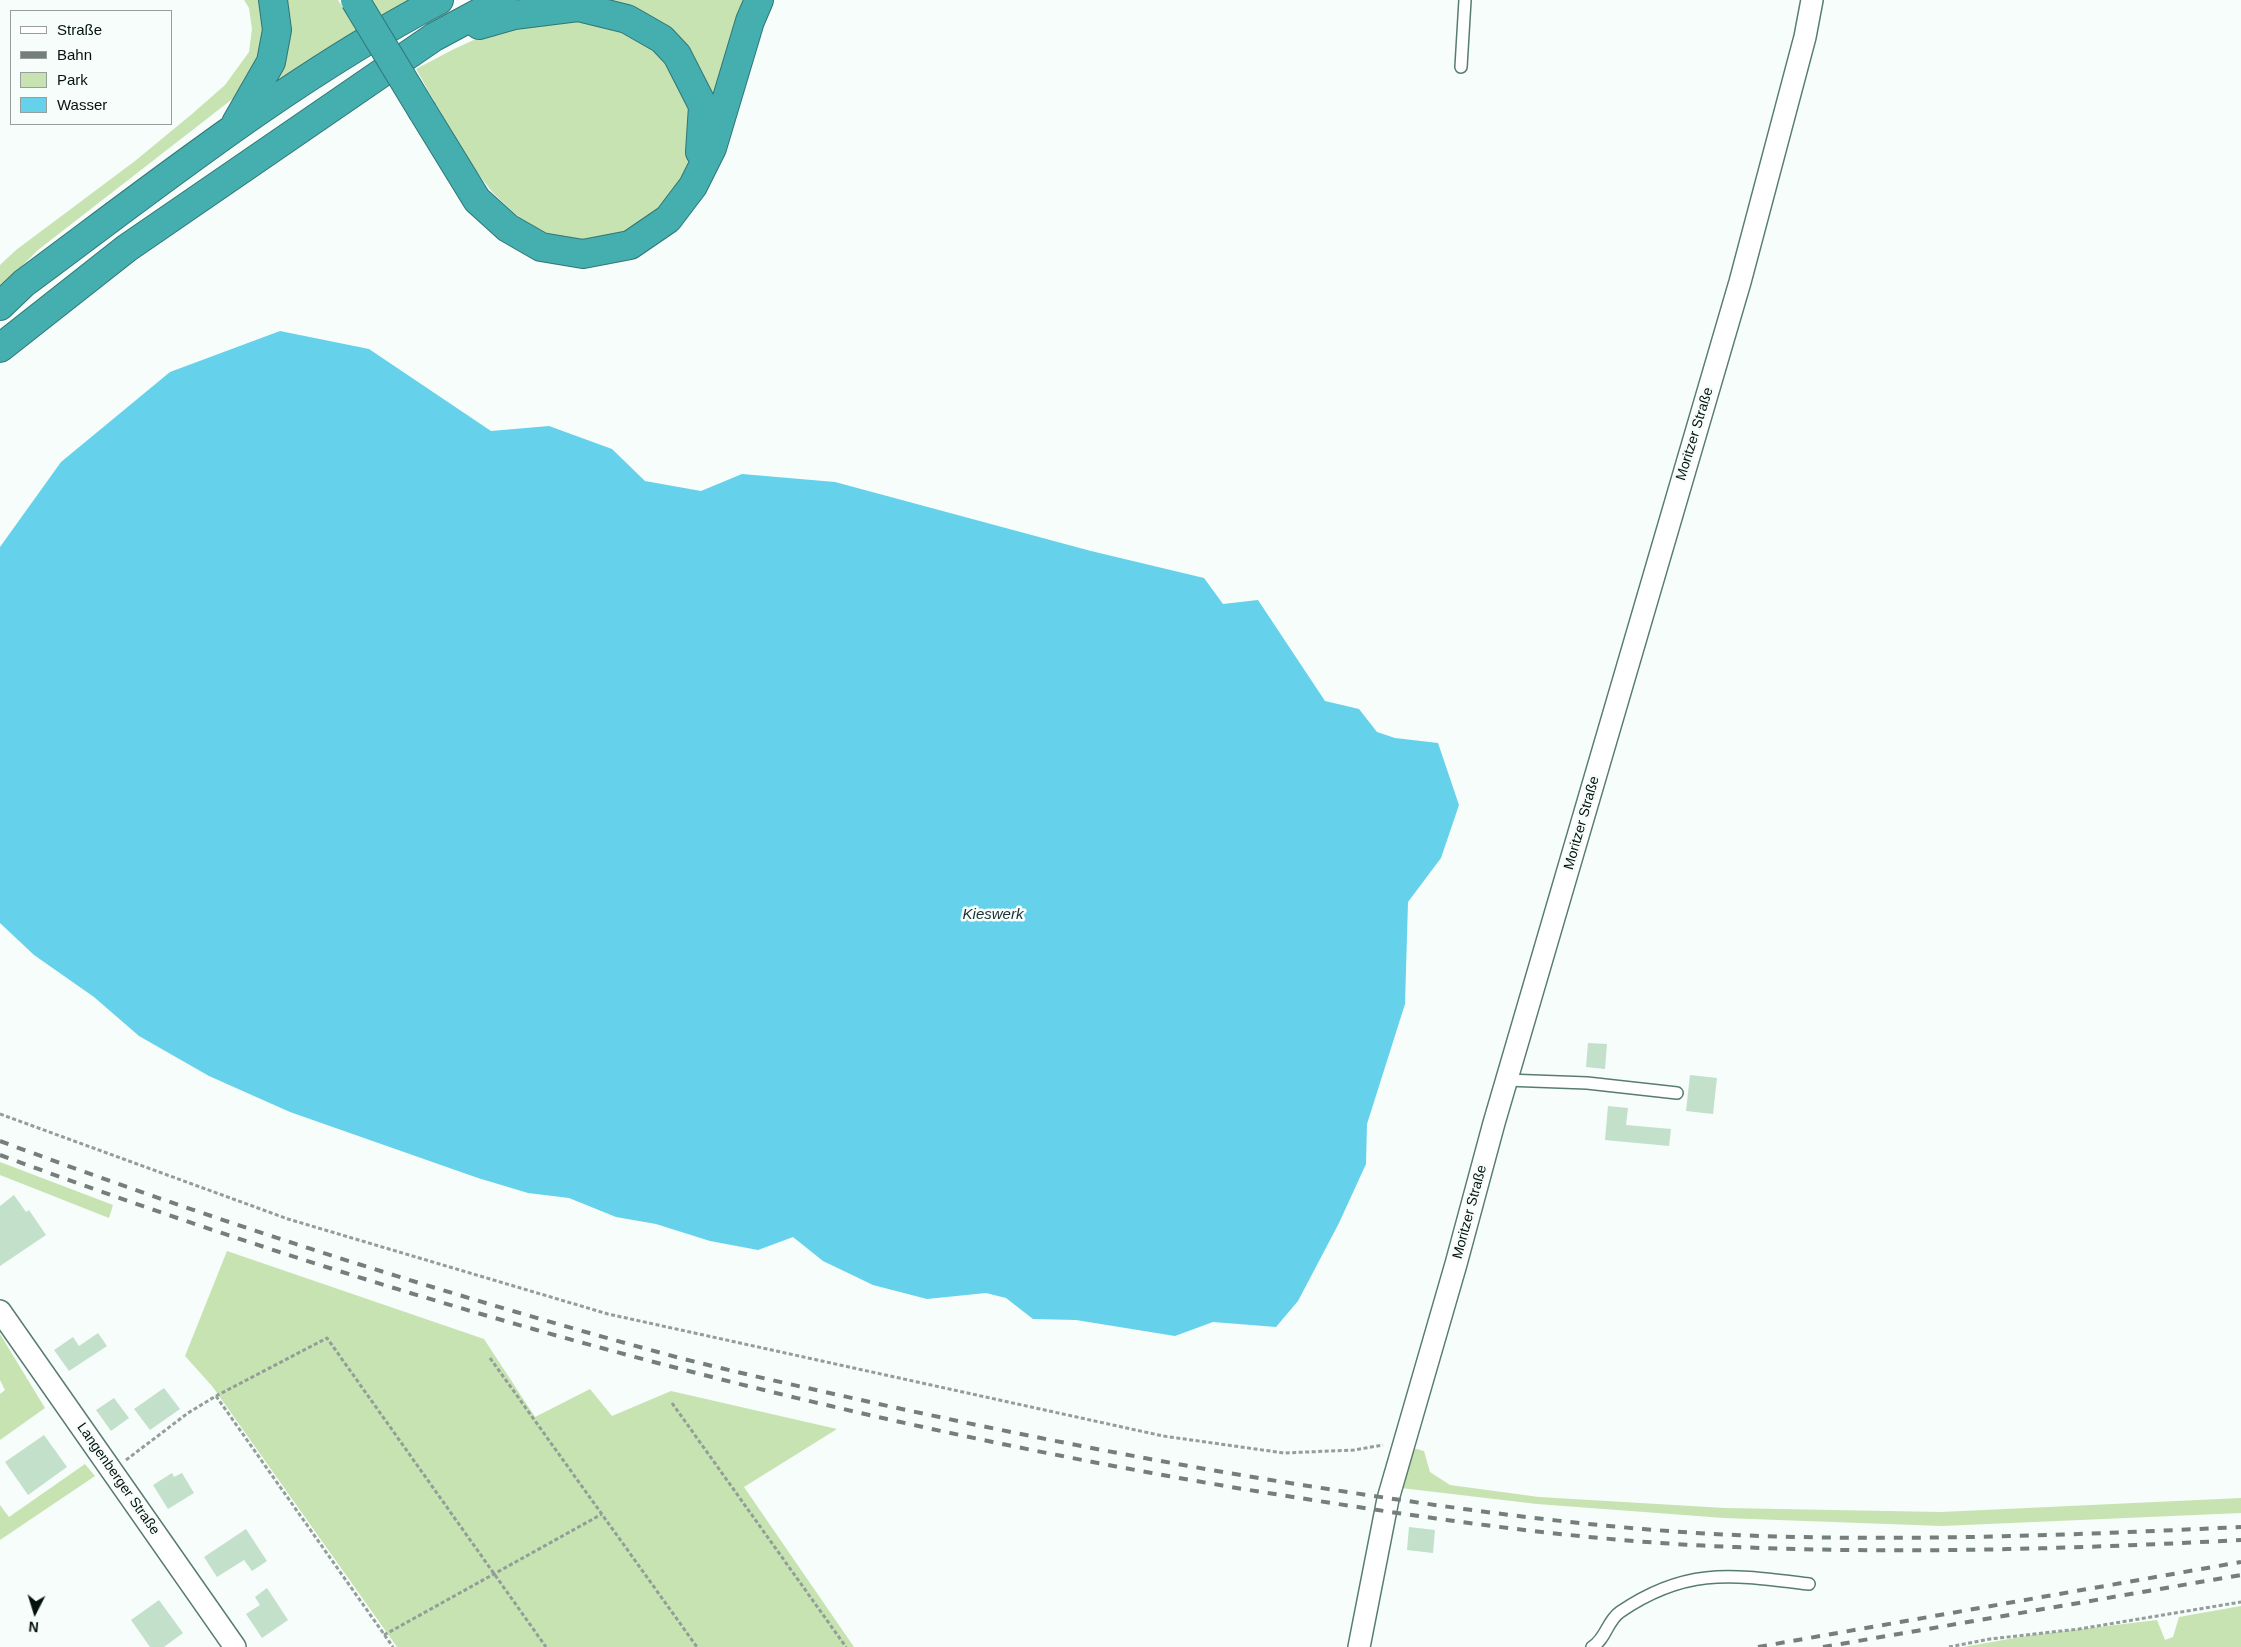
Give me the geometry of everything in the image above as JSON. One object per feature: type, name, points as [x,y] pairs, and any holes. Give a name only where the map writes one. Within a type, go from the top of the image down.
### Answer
[{"type":"highway","points":[[233,128],[271,62],[277,30],[272,0]]},
{"type":"highway","points":[[355,0],[477,200],[508,228],[541,247],[583,254],[630,245],[668,219],[693,186],[712,148],[750,21],[759,0]]},
{"type":"highway","points":[[0,306],[24,283],[233,128],[315,73],[400,21],[439,0]]},
{"type":"highway","points":[[0,348],[127,248],[434,37],[503,0]]},
{"type":"highway","points":[[434,37],[514,15],[578,8],[627,19],[662,39],[677,56],[703,106],[698,173]]},
{"type":"street","name":"Moritzer Straße","points":[[1359,1647],[1385,1511],[1506,1080],[1740,282],[1805,38],[1812,0]]},
{"type":"street","name":"Langenberger Straße","points":[[0,1311],[235,1647]]},
{"type":"lane","points":[[1461,67],[1465,0]]},
{"type":"lane","points":[[1506,1080],[1587,1083],[1677,1093]]},
{"type":"lane","points":[[1592,1647],[1600,1643],[1617,1614],[1637,1600],[1676,1584],[1704,1577],[1742,1576],[1809,1584]]},
{"type":"path","points":[[0,1114],[288,1219],[608,1314],[1163,1436],[1284,1453],[1354,1450],[1404,1442]]},
{"type":"path","points":[[112,1470],[188,1413],[216,1396],[327,1338],[546,1647]]},
{"type":"path","points":[[490,1358],[697,1647]]},
{"type":"path","points":[[216,1396],[393,1647]]},
{"type":"path","points":[[672,1403],[846,1647]]},
{"type":"path","points":[[384,1635],[602,1514]]},
{"type":"path","points":[[1949,1647],[1990,1639],[2079,1629],[2241,1602]]},
{"type":"green space","points":[[244,0],[263,0],[266,46],[244,90],[38,250],[0,288],[0,265],[16,250],[135,161],[225,85],[249,52],[252,29],[249,8]]},
{"type":"green space","points":[[283,0],[338,0],[358,32],[267,92]]},
{"type":"green space","points":[[371,0],[413,0],[381,17]]},
{"type":"green space","points":[[598,0],[749,0],[713,126],[702,80]]},
{"type":"green space","points":[[562,17],[603,20],[660,51],[693,102],[694,156],[682,181],[663,207],[633,228],[614,236],[594,240],[578,240],[547,235],[530,226],[493,193],[467,159],[416,69],[489,33]]},
{"type":"green space","points":[[0,1162],[113,1205],[109,1218],[0,1175]]},
{"type":"green space","points":[[227,1251],[484,1339],[535,1417],[590,1389],[612,1416],[671,1391],[837,1429],[744,1487],[854,1647],[397,1647],[212,1386],[185,1356]]},
{"type":"green space","points":[[0,1334],[45,1408],[0,1440],[0,1394],[5,1390],[0,1380]]},
{"type":"green space","points":[[1413,1448],[1424,1451],[1430,1472],[1450,1485],[1539,1497],[1725,1508],[1941,1512],[2241,1498],[2241,1513],[1942,1526],[1724,1518],[1537,1504],[1401,1488]]},
{"type":"green space","points":[[85,1464],[95,1476],[0,1540],[0,1505],[9,1517]]},
{"type":"green space","points":[[2241,1606],[2241,1647],[1963,1647],[2032,1635],[2157,1620],[2165,1640],[2173,1637],[2179,1617]]},
{"type":"water","name":"Kieswerk","points":[[280,331],[369,349],[491,431],[549,426],[612,449],[645,481],[701,491],[742,474],[835,482],[1091,551],[1204,578],[1223,604],[1258,600],[1325,701],[1359,709],[1377,732],[1395,738],[1438,743],[1459,805],[1441,858],[1408,902],[1405,1004],[1367,1124],[1366,1164],[1339,1223],[1298,1301],[1276,1327],[1213,1322],[1175,1336],[1076,1320],[1033,1319],[1006,1298],[986,1293],[927,1299],[873,1285],[823,1261],[793,1237],[758,1250],[710,1241],[656,1224],[616,1217],[569,1198],[528,1193],[478,1178],[290,1112],[209,1076],[139,1036],[94,997],[34,955],[0,923],[0,547],[61,462],[170,372]]},
{"type":"building","points":[[1588,1043],[1607,1044],[1605,1069],[1586,1067]]},
{"type":"building","points":[[1690,1075],[1717,1078],[1713,1114],[1686,1111]]},
{"type":"building","points":[[1608,1106],[1628,1108],[1626,1125],[1671,1129],[1669,1146],[1605,1140]]},
{"type":"building","points":[[14,1195],[26,1212],[29,1210],[46,1235],[0,1266],[0,1206]]},
{"type":"building","points":[[98,1333],[107,1346],[69,1371],[54,1350],[73,1337],[79,1346]]},
{"type":"building","points":[[164,1388],[180,1409],[150,1430],[134,1409]]},
{"type":"building","points":[[114,1398],[129,1418],[111,1431],[96,1410]]},
{"type":"building","points":[[44,1435],[67,1467],[28,1495],[5,1462]]},
{"type":"building","points":[[172,1473],[174,1477],[182,1473],[194,1493],[168,1509],[153,1485]]},
{"type":"building","points":[[1409,1527],[1435,1530],[1433,1553],[1407,1550]]},
{"type":"building","points":[[246,1529],[267,1561],[252,1571],[244,1560],[217,1577],[204,1557]]},
{"type":"building","points":[[267,1588],[288,1620],[262,1638],[246,1614],[260,1605],[255,1597]]},
{"type":"building","points":[[159,1600],[183,1633],[164,1647],[150,1647],[131,1620]]},
{"type":"railway","points":[[0,1141],[168,1201],[337,1257],[508,1310],[680,1358],[972,1424],[1226,1473],[1391,1499],[1505,1514],[1677,1532],[1798,1537],[1925,1538],[2241,1527]]},
{"type":"railway","points":[[0,1155],[152,1209],[305,1260],[459,1307],[614,1351],[770,1391],[927,1428],[1084,1460],[1243,1489],[1550,1533],[1673,1544],[1798,1549],[1925,1550],[2051,1548],[2241,1540]]},
{"type":"railway","points":[[1758,1647],[2241,1562]]},
{"type":"railway","points":[[1823,1647],[2241,1575]]}]
